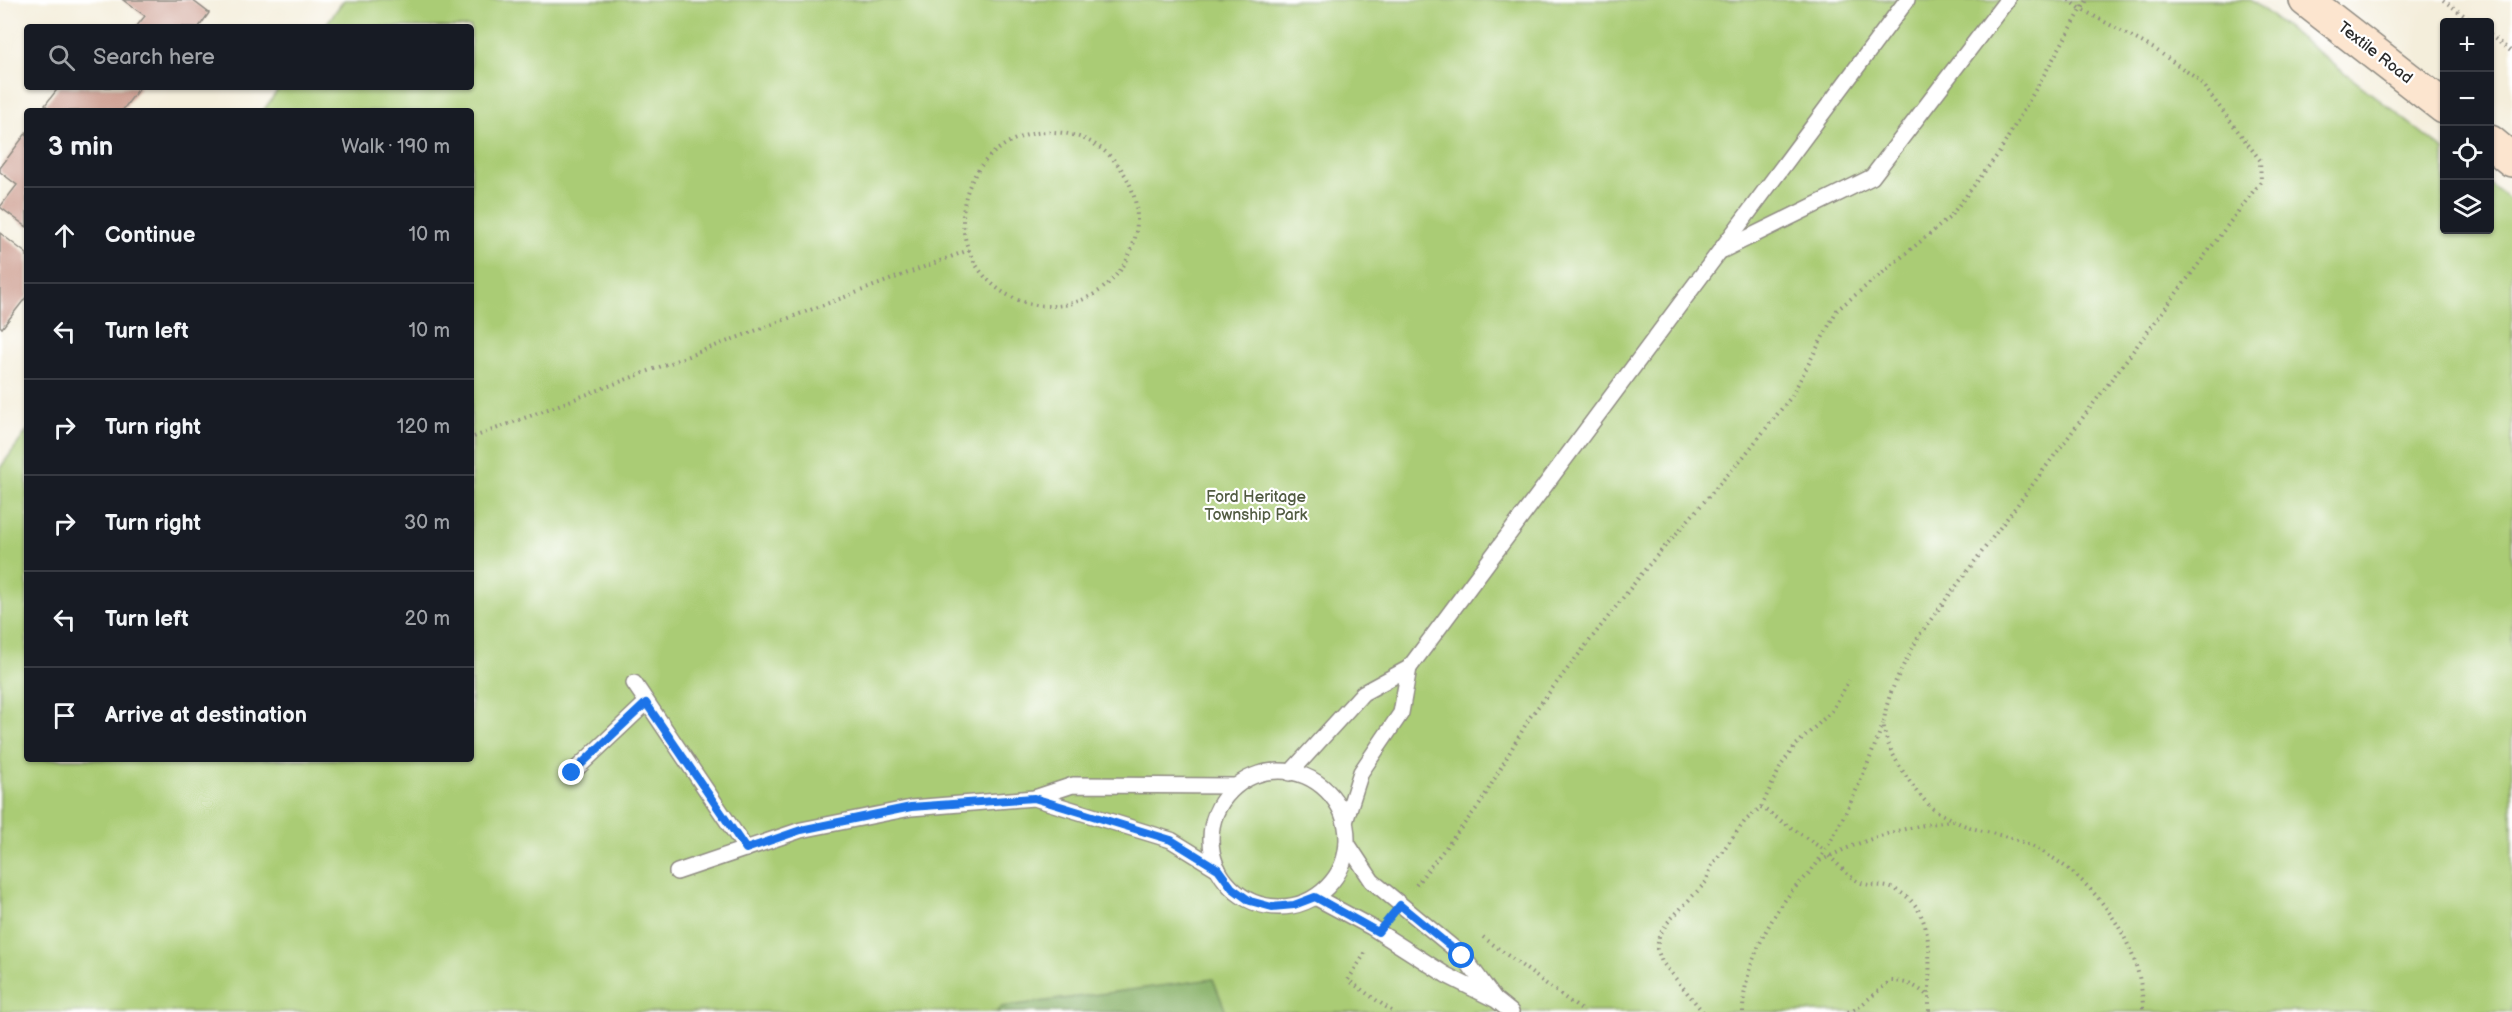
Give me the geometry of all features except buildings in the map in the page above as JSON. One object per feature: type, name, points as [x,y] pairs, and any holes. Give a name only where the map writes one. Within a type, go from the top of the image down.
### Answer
[{"type":"main road","name":"Textile Road","points":[[2306,0],[2440,103]]},
{"type":"main road","points":[[2494,145],[2512,160]]},
{"type":"lane","points":[[1290,772],[1363,693],[1409,668],[1907,0]]},
{"type":"lane","points":[[1720,251],[1872,177],[2007,0]]},
{"type":"lane","points":[[1345,822],[1360,772],[1401,713],[1409,668]]},
{"type":"lane","points":[[634,683],[746,849]]},
{"type":"lane","points":[[572,773],[646,703]]},
{"type":"lane","points":[[1278,771],[1290,772],[1322,785],[1336,802],[1345,822],[1347,843],[1343,864],[1331,883],[1315,897],[1294,905],[1272,907],[1250,901],[1232,888],[1218,869],[1211,847],[1213,824],[1221,803],[1236,786],[1256,775],[1278,771]]},
{"type":"lane","points":[[677,872],[801,830],[911,807],[1034,798],[1073,785],[1236,786]]},
{"type":"lane","points":[[1034,798],[1171,840],[1218,869]]},
{"type":"lane","points":[[1347,843],[1372,881],[1462,956],[1496,1000]]},
{"type":"lane","points":[[1315,897],[1378,932],[1446,975],[1496,1000],[1511,1012]]},
{"type":"path","points":[[1819,862],[1868,766],[1898,676],[1920,634],[2261,181],[2260,160],[2199,80],[2156,50],[2081,9],[2069,0]]},
{"type":"path","points":[[1400,905],[1480,804],[1530,717],[1647,567],[1744,456],[1791,397],[1837,310],[1949,218],[1999,153],[2087,0]]},
{"type":"path","points":[[2444,0],[2468,18]]},
{"type":"path","points":[[2494,38],[2512,52]]},
{"type":"path","points":[[1049,131],[1079,135],[1106,151],[1126,174],[1137,202],[1138,232],[1129,259],[1113,281],[1091,298],[1065,306],[1037,306],[1010,297],[988,281],[969,250],[964,232],[963,204],[974,176],[993,152],[1019,136],[1049,131]]},
{"type":"path","points":[[474,437],[969,250]]},
{"type":"path","points":[[1703,1012],[1662,962],[1657,949],[1659,936],[1667,923],[1706,882],[1712,865],[1745,821],[1761,807],[1782,764],[1796,745],[1832,711],[1849,680]]},
{"type":"path","points":[[1883,723],[1893,755],[1912,784],[1932,808],[1953,821],[2021,842],[2079,876],[2104,906],[2137,964],[2143,996],[2143,1012]]},
{"type":"path","points":[[1761,807],[1824,850]]},
{"type":"path","points":[[1743,1012],[1743,992],[1752,961],[1791,893],[1819,862],[1854,843],[1885,833],[1917,825],[1953,821]]},
{"type":"path","points":[[1829,856],[1858,882],[1892,888],[1905,896],[1917,909],[1926,926],[1929,943],[1929,1012]]},
{"type":"path","points":[[1415,885],[1425,892]]},
{"type":"path","points":[[1378,932],[1348,980],[1393,1012]]},
{"type":"path","points":[[1480,934],[1584,1012]]},
{"type":"path","points":[[1848,1012],[1866,1003],[1890,981],[1904,981],[1919,988],[1929,997]]},
{"type":"green space","name":"Ford Heritage Township Park","points":[[344,0],[2251,0],[2440,147],[2440,234],[2494,234],[2494,187],[2512,202],[2512,1012],[0,1012],[0,468],[24,435],[24,762],[474,762],[474,108],[265,108],[278,90],[474,90],[474,24],[326,24]]},
{"type":"green space","points":[[1213,979],[1226,1012],[997,1012],[1001,1007]]},
{"type":"route","points":[[572,773],[646,703],[746,849],[801,830],[911,807],[1034,798],[1075,813],[1171,840],[1218,869],[1232,888],[1250,901],[1272,907],[1294,905],[1315,897],[1378,932],[1400,905],[1462,956]]}]
